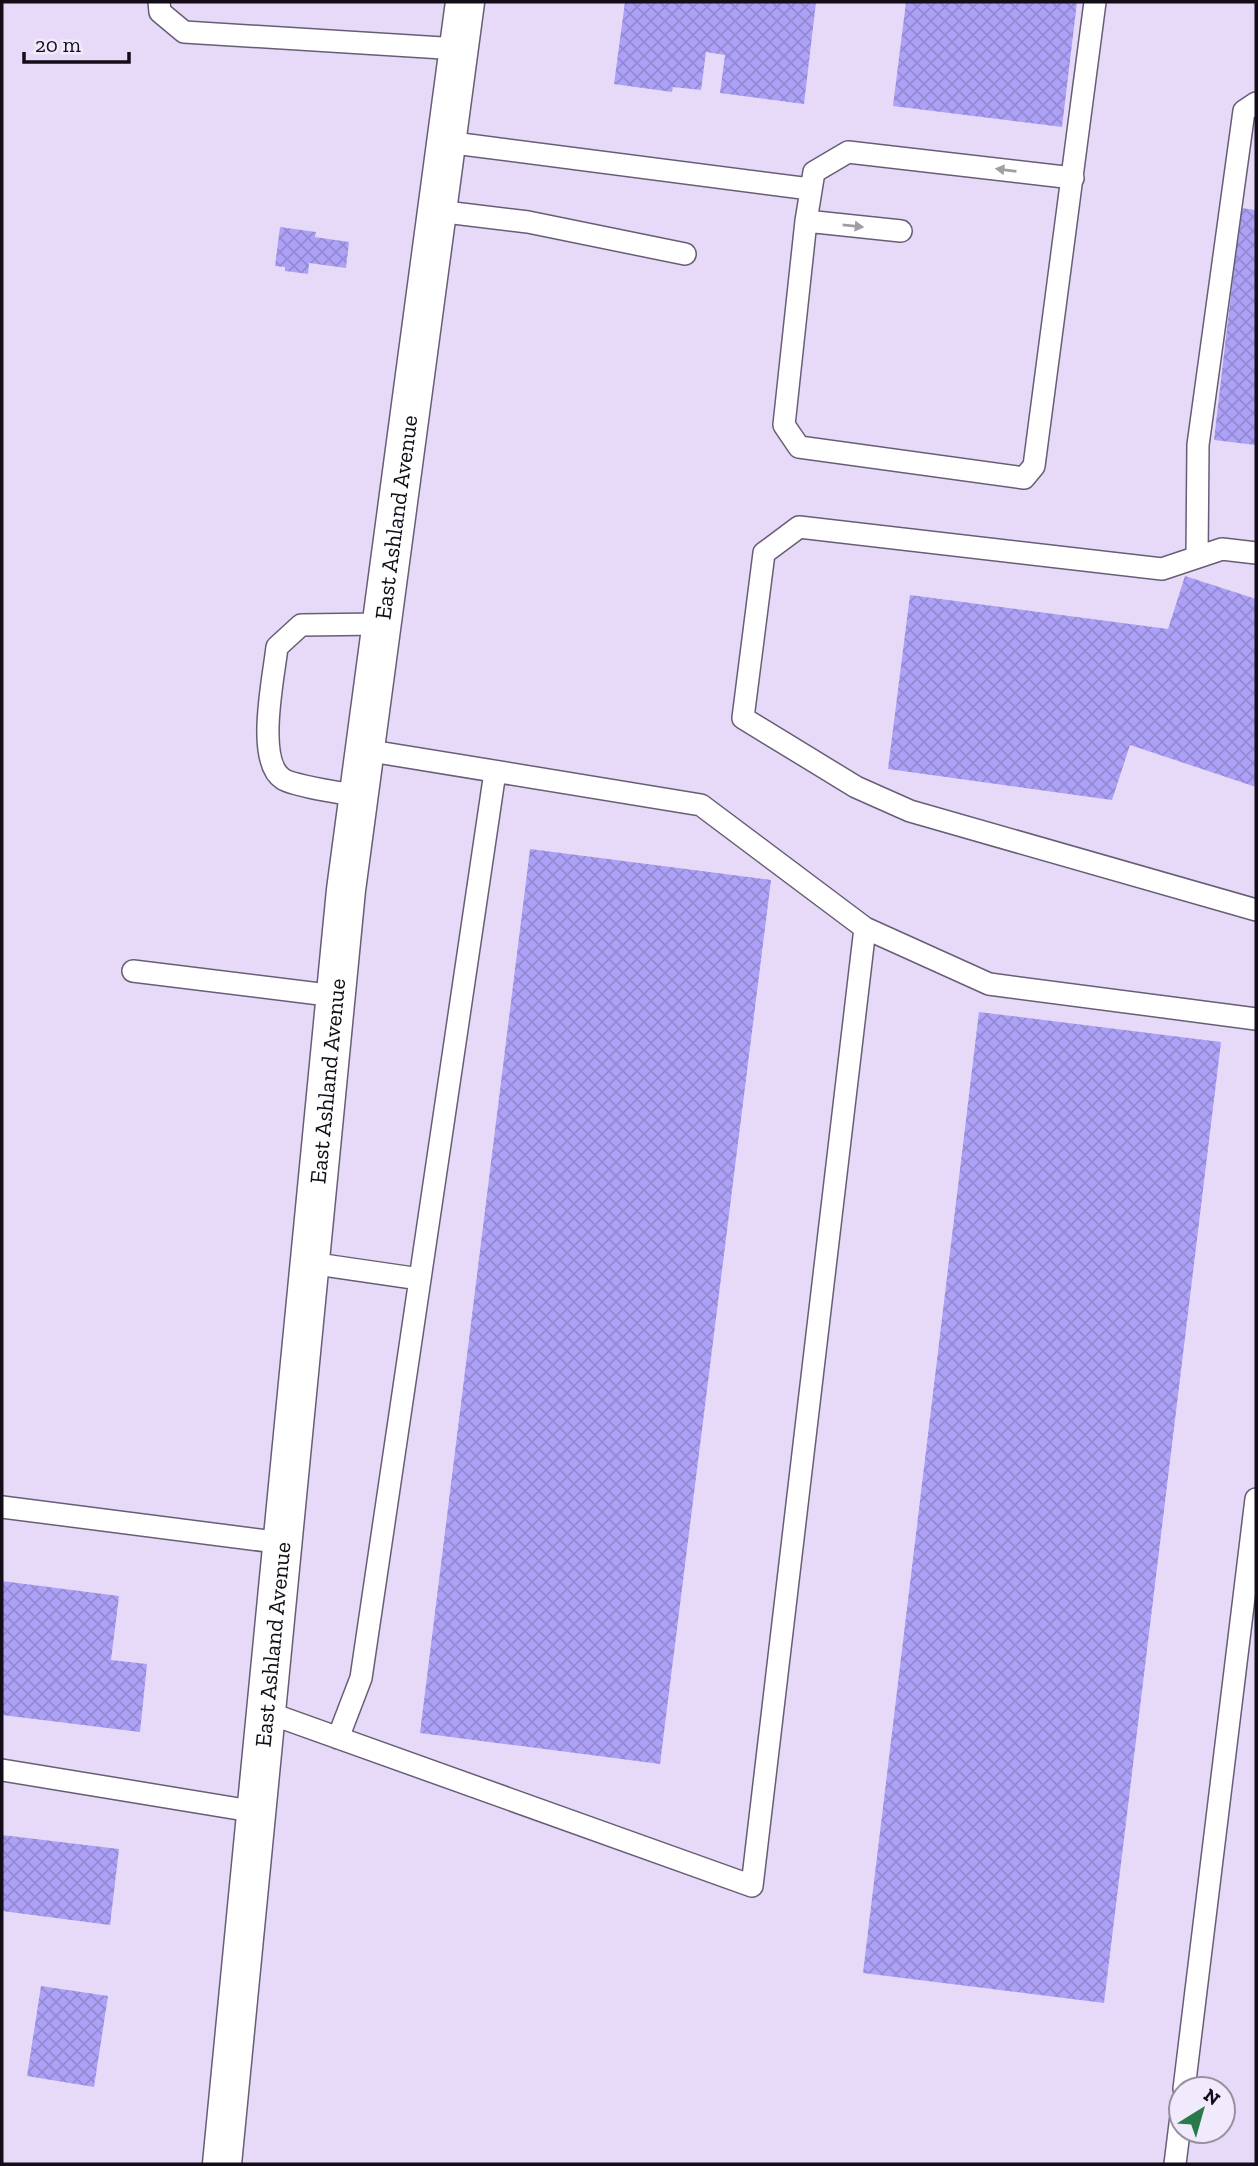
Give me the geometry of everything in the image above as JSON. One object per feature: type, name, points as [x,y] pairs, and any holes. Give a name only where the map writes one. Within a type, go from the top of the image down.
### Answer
[{"type":"street","name":"East Ashland Avenue","points":[[222,2164],[336,996],[359,796],[465,2]]},
{"type":"lane","points":[[159,2],[160,12],[184,32],[459,49]]},
{"type":"lane","points":[[1073,178],[848,152],[814,172],[806,221],[784,425],[799,447],[1024,478],[1034,466],[1073,178],[1095,2]]},
{"type":"lane","points":[[1197,557],[1198,445],[1224,242],[1244,111],[1256,103]]},
{"type":"lane","points":[[446,142],[810,189]]},
{"type":"lane","points":[[438,211],[528,222],[685,254]]},
{"type":"lane","points":[[806,221],[901,231]]},
{"type":"lane","points":[[1256,553],[1222,549],[1162,569],[799,527],[764,553],[743,718],[856,787],[910,811],[1256,910]]},
{"type":"lane","points":[[359,796],[284,779],[271,764],[267,746],[277,646],[301,625],[382,624]]},
{"type":"lane","points":[[365,750],[701,804],[865,928],[989,984],[1256,1018]]},
{"type":"lane","points":[[338,1738],[361,1678],[495,772]]},
{"type":"lane","points":[[266,1712],[752,1886],[865,928]]},
{"type":"lane","points":[[133,971],[336,996]]},
{"type":"lane","points":[[310,1263],[420,1279]]},
{"type":"lane","points":[[1186,2075],[1256,1499]]},
{"type":"lane","points":[[2,1507],[283,1542]]},
{"type":"lane","points":[[2,1770],[257,1812]]},
{"type":"lane","points":[[1175,2164],[1177,2145]]},
{"type":"building","points":[[625,2],[816,2],[804,104],[720,93],[725,55],[706,52],[701,90],[673,87],[672,92],[614,84]]},
{"type":"building","points":[[906,2],[1077,2],[1062,127],[893,106]]},
{"type":"building","points":[[1241,208],[1256,210],[1256,445],[1214,440]]},
{"type":"building","points":[[280,227],[316,232],[315,237],[349,242],[346,268],[309,263],[308,274],[285,271],[285,267],[275,266]]},
{"type":"building","points":[[1185,576],[1256,599],[1256,787],[1130,745],[1112,800],[888,769],[910,595],[1168,629]]},
{"type":"building","points":[[530,849],[771,880],[660,1764],[420,1733]]},
{"type":"building","points":[[979,1012],[1221,1042],[1104,2003],[863,1973]]},
{"type":"building","points":[[2,1581],[119,1596],[111,1660],[147,1664],[140,1732],[2,1715]]},
{"type":"building","points":[[2,1835],[119,1849],[110,1925],[2,1911]]},
{"type":"building","points":[[41,1986],[108,1996],[94,2087],[27,2076]]}]
